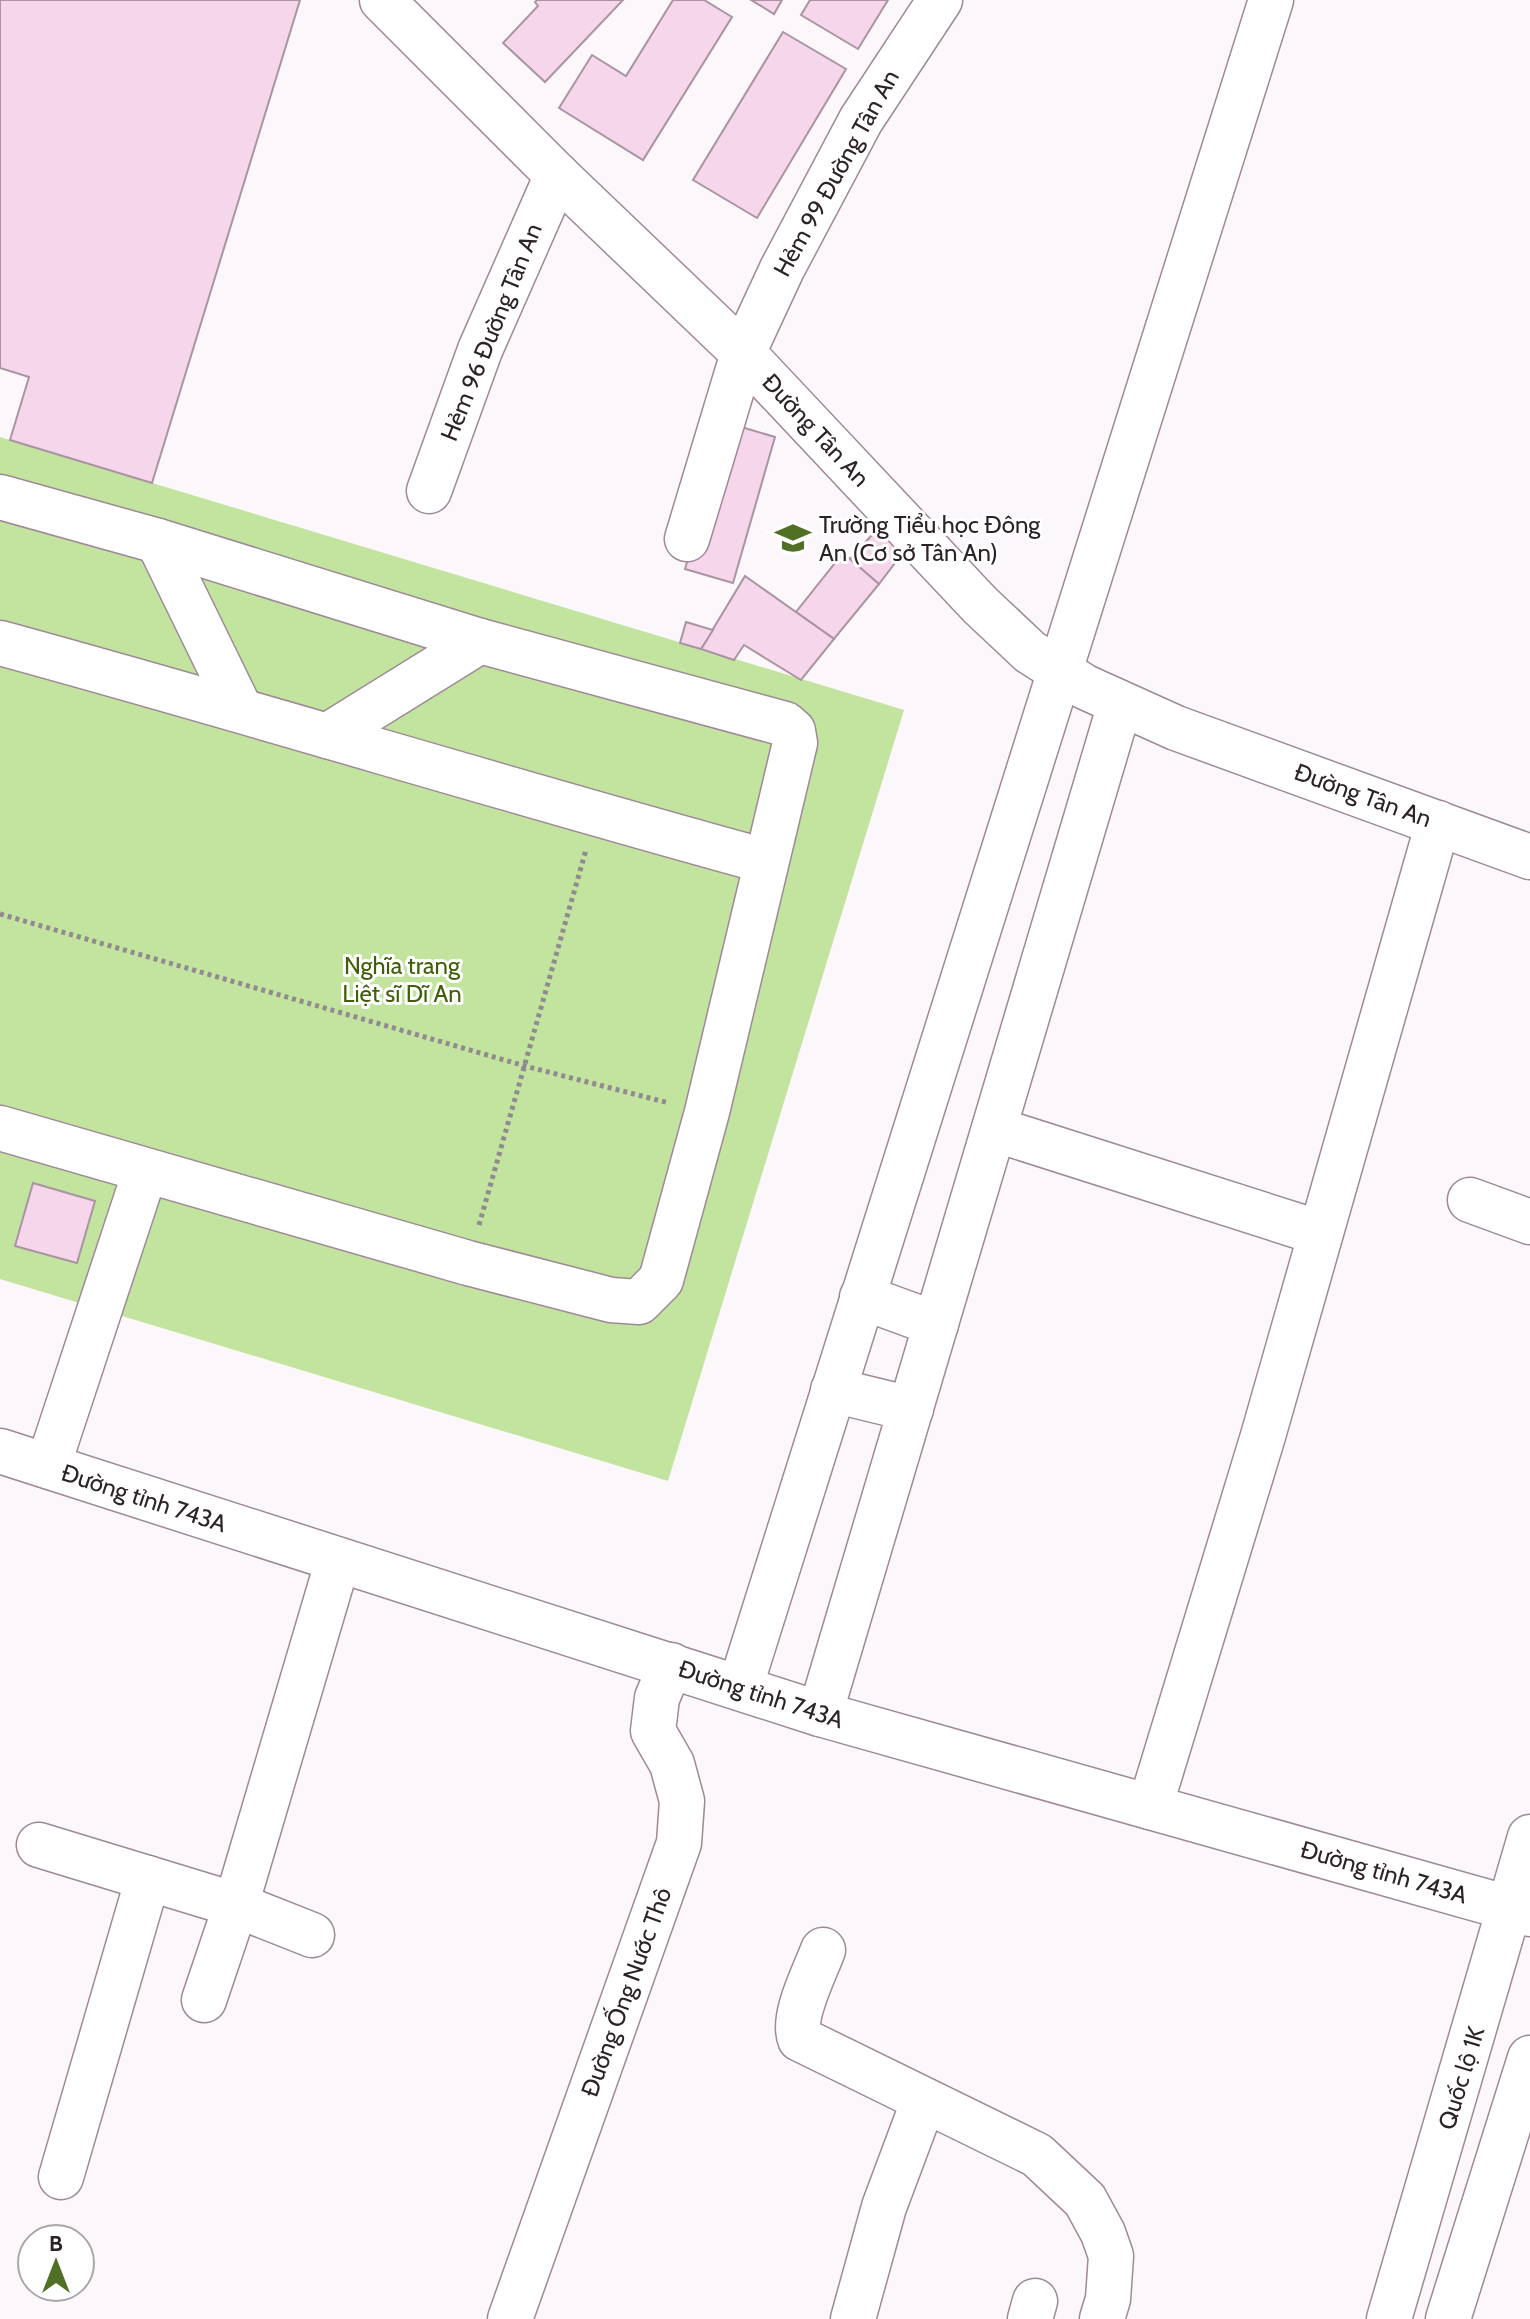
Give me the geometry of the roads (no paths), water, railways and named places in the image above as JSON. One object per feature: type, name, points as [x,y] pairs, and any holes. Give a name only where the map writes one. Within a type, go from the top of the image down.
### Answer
[{"type":"street","name":"Đường Tân An","points":[[382,0],[557,175],[743,353],[980,605],[1030,652],[1058,671],[1120,704],[1176,728],[1530,857]]},
{"type":"street","name":"Hẻm 99 Đường Tân An","points":[[687,539],[743,353],[782,269],[861,120],[940,0]]},
{"type":"street","points":[[740,1688],[1271,0]]},
{"type":"street","name":"Hẻm 96 Đường Tân An","points":[[429,491],[480,350],[557,175]]},
{"type":"street","points":[[0,497],[158,541],[480,641],[785,724],[793,731],[795,743],[707,1112],[661,1280],[639,1302],[611,1300],[468,1263],[0,1128]]},
{"type":"street","points":[[158,541],[240,709]]},
{"type":"street","points":[[327,736],[480,641]]},
{"type":"street","points":[[0,643],[765,861]]},
{"type":"street","points":[[820,1714],[1120,704]]},
{"type":"street","points":[[1150,1807],[1263,1436],[1438,823]]},
{"type":"street","points":[[994,1129],[1320,1233]]},
{"type":"street","points":[[48,1466],[145,1172]]},
{"type":"street","points":[[1470,1200],[1530,1222]]},
{"type":"street","points":[[862,1297],[936,1324]]},
{"type":"street","points":[[833,1390],[911,1409]]},
{"type":"street","name":"Đường tỉnh 743A","points":[[0,1451],[820,1714],[1521,1911]]},
{"type":"street","points":[[204,2000],[236,1905],[338,1560]]},
{"type":"street","name":"Đường Ống Nước Thô","points":[[510,2319],[679,1843],[682,1801],[672,1764],[653,1731],[657,1698],[671,1665]]},
{"type":"street","name":"Quốc lộ 1K","points":[[1389,2319],[1521,1911],[1530,1837]]},
{"type":"street","points":[[39,1845],[236,1905],[312,1935]]},
{"type":"street","points":[[61,2177],[148,1878]]},
{"type":"street","points":[[823,1950],[798,2017],[800,2039],[1037,2155],[1085,2200],[1103,2233],[1111,2256],[1108,2299],[1102,2319]]},
{"type":"street","points":[[1448,2319],[1530,2058]]},
{"type":"street","points":[[853,2319],[884,2207],[924,2100]]},
{"type":"place","name":"Trường Tiểu học Đông An (Cơ sở Tân An)","points":[[793,538]]},
{"type":"park label","name":"Nghĩa trang Liệt sĩ Dĩ An","points":[[402,979]]}]
